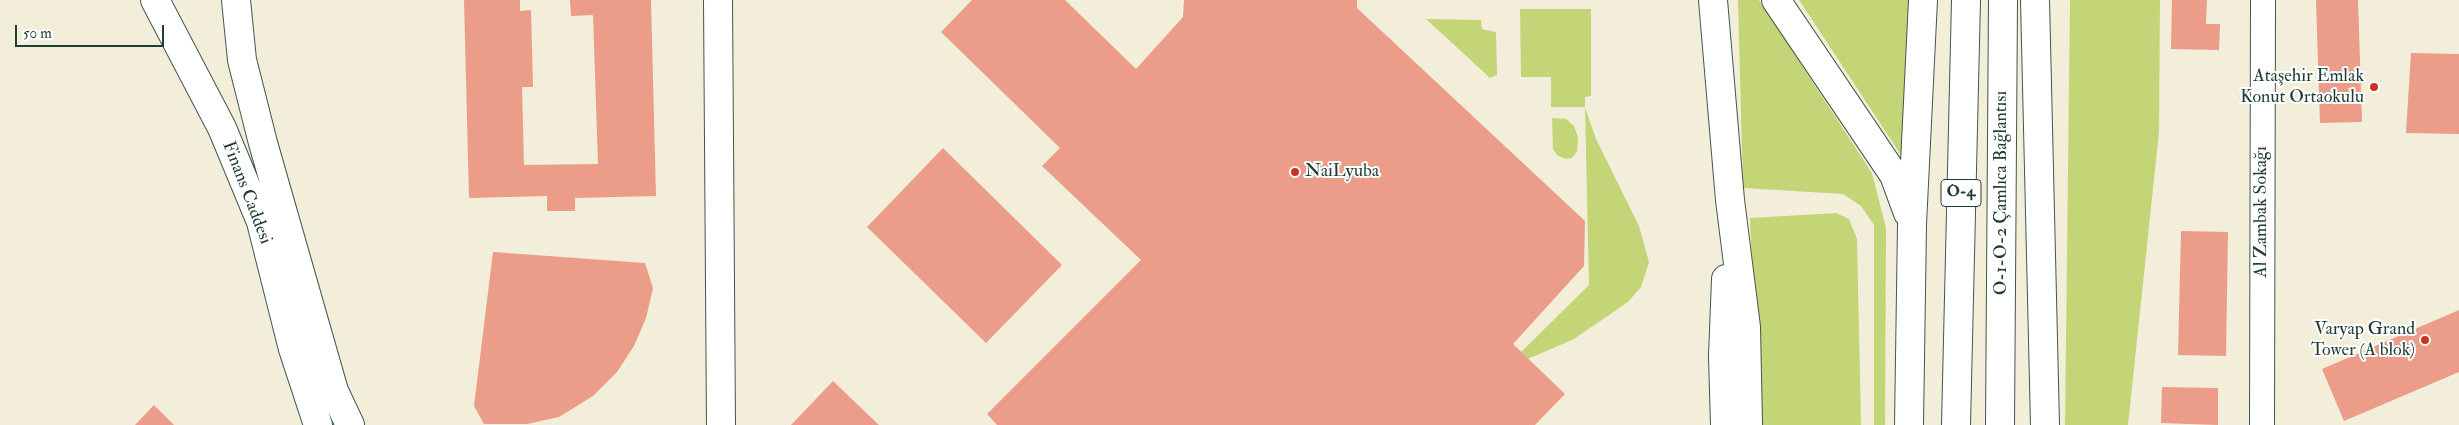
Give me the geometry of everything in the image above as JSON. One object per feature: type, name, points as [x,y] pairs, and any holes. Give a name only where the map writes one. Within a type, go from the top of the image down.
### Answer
[{"type":"main road","name":"Finans Caddesi","points":[[155,0],[222,128],[261,222],[293,349],[318,425]]},
{"type":"main road","name":"Finans Caddesi","points":[[236,0],[242,60],[334,391],[350,425]]},
{"type":"main road","points":[[718,0],[721,425]]},
{"type":"main road","points":[[1713,0],[1730,200],[1746,327],[1748,425]]},
{"type":"main road","points":[[1776,0],[1894,175],[1912,224]]},
{"type":"main road","points":[[1909,425],[1912,224],[1923,0]]},
{"type":"main road","name":"O-4","points":[[1956,425],[1966,0]]},
{"type":"main road","name":"O-1-O-2 Çamlıca Bağlantısı","points":[[2000,425],[2003,0]]},
{"type":"main road","points":[[2035,0],[2045,425]]},
{"type":"main road","points":[[1725,425],[1723,356],[1730,200]]},
{"type":"street","name":"Al Zambak Sokağı","points":[[2262,0],[2262,425]]},
{"type":"green space","points":[[1738,0],[1759,0],[1872,173],[1886,228],[1885,425],[1874,425],[1874,225],[1861,206],[1843,194],[1743,188]]},
{"type":"green space","points":[[1799,0],[1909,0],[1901,155]]},
{"type":"green space","points":[[2070,0],[2160,0],[2159,132],[2128,425],[2065,425]]},
{"type":"green space","points":[[1520,9],[1591,9],[1591,96],[1585,97],[1585,107],[1551,107],[1551,77],[1521,77]]},
{"type":"green space","points":[[1426,19],[1481,20],[1482,29],[1496,32],[1497,75],[1490,78]]},
{"type":"green space","points":[[1585,107],[1596,139],[1639,226],[1649,262],[1641,287],[1628,302],[1574,339],[1523,361],[1520,353],[1589,285]]},
{"type":"green space","points":[[1552,118],[1566,119],[1574,126],[1578,137],[1577,152],[1572,158],[1565,159],[1557,155],[1553,149]]},
{"type":"green space","points":[[1836,213],[1849,219],[1857,239],[1861,425],[1758,425],[1750,218]]},
{"type":"building","points":[[464,0],[520,0],[520,11],[531,10],[533,87],[522,87],[524,165],[598,164],[593,15],[571,16],[570,0],[651,0],[656,196],[575,198],[575,211],[547,211],[547,196],[469,198]]},
{"type":"building","points":[[972,0],[1065,0],[1136,69],[1183,17],[1184,0],[1357,0],[1357,8],[1585,221],[1584,266],[1513,344],[1565,394],[1535,425],[997,425],[987,414],[1141,260],[1042,166],[1060,148],[941,32]]},
{"type":"building","points":[[2172,0],[2207,0],[2206,24],[2220,24],[2219,50],[2171,49]]},
{"type":"building","points":[[2316,0],[2358,0],[2362,122],[2320,123]]},
{"type":"building","points":[[2411,53],[2459,54],[2459,134],[2406,133]]},
{"type":"building","points":[[943,148],[1062,265],[986,343],[867,227]]},
{"type":"building","points":[[2181,231],[2228,232],[2226,356],[2178,355]]},
{"type":"building","points":[[493,252],[645,263],[653,288],[646,318],[634,346],[617,372],[593,396],[559,417],[527,424],[484,424],[474,406]]},
{"type":"building","name":"Varyap Grand Tower (A blok)","points":[[2459,310],[2459,372],[2344,421],[2322,369]]},
{"type":"building","points":[[833,381],[879,425],[791,425]]},
{"type":"building","points":[[2162,387],[2218,388],[2218,425],[2161,423]]},
{"type":"building","points":[[154,405],[174,425],[135,425]]},
{"type":"place","name":"Ataşehir Emlak Konut Ortaokulu","points":[[2374,87]]},
{"type":"place","name":"NaiLyuba","points":[[1295,172]]},
{"type":"place","name":"Varyap Grand Tower (A blok)","points":[[2425,340]]}]
